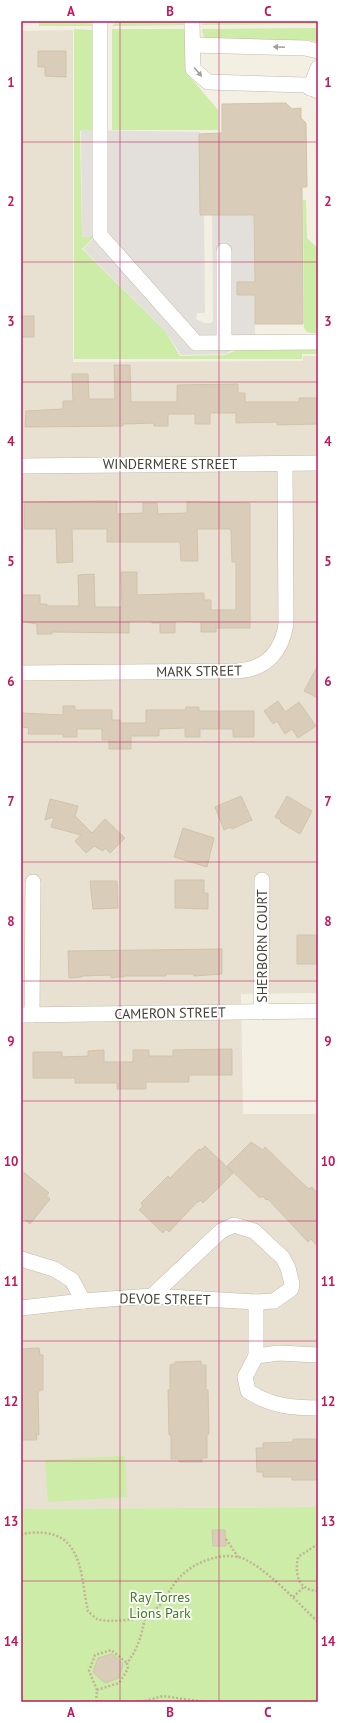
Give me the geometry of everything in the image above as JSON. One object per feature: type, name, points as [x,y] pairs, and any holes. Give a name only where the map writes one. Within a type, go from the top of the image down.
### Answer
[{"type":"street","points":[[100,21],[100,235],[196,343],[318,342]]},
{"type":"street","points":[[192,21],[193,69],[208,82],[305,85],[314,89],[318,68]]},
{"type":"street","points":[[193,45],[305,48],[318,51]]},
{"type":"street","points":[[224,251],[224,342]]},
{"type":"street","name":"WINDERMERE STREET","points":[[21,466],[318,463]]},
{"type":"street","name":"MARK STREET","points":[[21,673],[238,671],[249,670],[271,658],[280,646],[286,624],[285,464]]},
{"type":"street","name":"SHERBORN COURT","points":[[261,1012],[262,880]]},
{"type":"street","points":[[26,1015],[33,882]]},
{"type":"street","name":"CAMERON STREET","points":[[26,1015],[318,1011]]},
{"type":"street","name":"DEVOE STREET","points":[[21,1308],[83,1300],[152,1296],[256,1302],[274,1301],[291,1289],[292,1284],[288,1268],[283,1258],[254,1231],[234,1225],[221,1231],[152,1296]]},
{"type":"street","points":[[21,1259],[54,1269],[72,1280],[83,1300]]},
{"type":"street","points":[[256,1302],[256,1356],[245,1377],[248,1390],[260,1399],[276,1404],[318,1408]]},
{"type":"street","points":[[256,1356],[279,1353],[318,1355]]},
{"type":"path","points":[[21,1535],[36,1532],[54,1534],[70,1544],[80,1567],[88,1611],[97,1619],[115,1621],[145,1616],[153,1612],[180,1577],[196,1565],[212,1558],[238,1557]]},
{"type":"path","points":[[226,1540],[238,1557],[261,1569],[318,1622]]},
{"type":"path","points":[[318,1544],[298,1557],[296,1570],[298,1578],[304,1587],[318,1591]]},
{"type":"path","points":[[292,1597],[304,1587]]},
{"type":"path","points":[[127,1663],[134,1654],[142,1634],[145,1616]]},
{"type":"path","points":[[96,1702],[97,1690],[89,1671],[91,1662],[95,1655],[110,1650],[127,1663],[128,1669],[119,1683],[97,1690]]},
{"type":"path","points":[[141,1702],[163,1696],[205,1702]]},
{"type":"shaded area","points":[[73,30],[73,362],[303,361],[303,356],[318,356],[318,993],[241,994],[243,1114],[318,1114],[318,1507],[21,1509],[21,31]]},
{"type":"shaded area","points":[[81,130],[200,132],[200,214],[204,215],[205,313],[197,313],[196,319],[204,323],[211,323],[213,321],[212,215],[254,215],[255,282],[237,282],[237,295],[255,295],[255,349],[238,346],[226,354],[181,355],[165,331],[83,249],[95,237],[82,237]]},
{"type":"green space","points":[[39,21],[87,21],[95,26],[39,26]]},
{"type":"green space","points":[[117,21],[176,21],[184,22],[187,25],[112,26]]},
{"type":"green space","points":[[206,21],[318,21],[318,24],[201,25]]},
{"type":"green space","points":[[318,28],[318,42],[308,40],[208,40],[204,39],[202,29]]},
{"type":"green space","points":[[74,29],[94,30],[95,131],[80,131],[82,237],[94,237],[82,249],[165,331],[180,356],[225,355],[239,349],[318,350],[318,354],[302,354],[302,359],[74,359]]},
{"type":"green space","points":[[112,29],[187,29],[188,71],[191,78],[218,110],[218,130],[112,130]]},
{"type":"green space","points":[[303,200],[306,200],[307,238],[318,247],[318,334],[307,332],[304,328]]},
{"type":"green space","points":[[125,1456],[127,1497],[48,1502],[45,1460]]},
{"type":"green space","name":"Ray Torres Lions Park","points":[[318,1507],[318,1702],[21,1702],[21,1509]]},
{"type":"building","points":[[38,51],[66,51],[66,77],[45,76],[45,67],[38,67]]},
{"type":"building","points":[[286,103],[292,109],[301,108],[301,118],[306,123],[307,187],[302,187],[303,324],[255,324],[255,295],[237,295],[237,282],[255,282],[254,215],[200,215],[199,134],[222,133],[222,104]]},
{"type":"building","points":[[21,316],[34,316],[34,337],[21,337]]},
{"type":"building","points":[[114,365],[130,365],[131,402],[177,402],[177,385],[238,384],[238,393],[245,393],[245,402],[299,402],[299,398],[318,398],[318,424],[277,425],[277,422],[236,423],[236,413],[210,413],[210,424],[195,424],[195,414],[168,414],[168,426],[154,426],[154,423],[123,424],[123,426],[25,427],[26,411],[63,409],[63,401],[73,401],[72,374],[88,374],[89,399],[115,399]]},
{"type":"building","points":[[117,501],[117,514],[143,513],[143,503],[157,503],[158,514],[187,513],[187,502],[250,503],[250,628],[216,628],[216,632],[201,632],[201,622],[175,621],[175,633],[160,633],[160,623],[152,623],[152,621],[129,621],[129,633],[52,632],[52,634],[37,634],[37,624],[21,621],[21,595],[40,595],[40,604],[47,604],[47,606],[79,606],[78,575],[94,574],[95,607],[122,607],[121,572],[137,572],[137,595],[204,593],[204,600],[211,600],[211,610],[236,610],[236,562],[232,562],[231,529],[197,529],[198,561],[181,561],[180,542],[107,542],[107,529],[72,529],[73,562],[57,563],[56,529],[24,529],[24,502]]},
{"type":"building","points":[[318,665],[318,698],[304,691]]},
{"type":"building","points":[[278,701],[285,712],[299,702],[316,726],[298,738],[292,729],[285,734],[277,721],[273,724],[264,711]]},
{"type":"building","points":[[63,706],[75,706],[75,710],[112,710],[112,720],[120,720],[120,723],[146,723],[146,710],[185,710],[186,707],[199,707],[199,711],[254,711],[254,737],[233,737],[233,729],[200,729],[200,737],[185,737],[185,728],[159,729],[159,736],[131,736],[131,749],[109,749],[109,740],[102,740],[102,729],[77,729],[77,737],[63,737],[63,734],[28,734],[29,728],[21,727],[21,713],[63,715]]},
{"type":"building","points":[[241,796],[252,820],[232,829],[231,827],[224,830],[215,807]]},
{"type":"building","points":[[287,796],[312,811],[300,834],[280,822],[281,820],[275,817]]},
{"type":"building","points":[[50,799],[78,806],[75,816],[92,833],[105,819],[125,838],[110,853],[105,848],[103,851],[94,846],[86,853],[75,841],[81,835],[51,827],[54,817],[45,820]]},
{"type":"building","points":[[183,828],[214,838],[207,867],[174,857]]},
{"type":"building","points":[[175,880],[204,880],[204,893],[208,893],[208,909],[175,908]]},
{"type":"building","points":[[90,881],[117,881],[118,908],[93,909]]},
{"type":"building","points":[[297,935],[318,935],[318,964],[297,964]]},
{"type":"building","points":[[222,949],[222,974],[194,976],[193,974],[166,974],[166,976],[124,976],[111,978],[111,975],[69,978],[68,951]]},
{"type":"building","points":[[232,1049],[232,1075],[189,1075],[189,1082],[146,1082],[146,1089],[117,1089],[117,1083],[75,1083],[75,1078],[33,1078],[33,1052],[62,1052],[62,1057],[88,1056],[88,1051],[104,1050],[104,1062],[133,1062],[133,1050],[149,1050],[149,1056],[173,1056],[173,1050]]},
{"type":"building","points":[[251,1142],[263,1150],[265,1147],[309,1189],[312,1187],[318,1194],[318,1247],[311,1239],[308,1242],[268,1199],[266,1200],[263,1196],[260,1198],[227,1166]]},
{"type":"building","points":[[205,1146],[233,1173],[203,1203],[201,1200],[196,1203],[169,1232],[166,1229],[163,1233],[139,1210],[143,1206],[141,1203],[168,1176],[170,1178],[199,1149],[201,1150]]},
{"type":"building","points":[[21,1170],[49,1193],[46,1196],[50,1199],[30,1224],[21,1216]]},
{"type":"building","points":[[39,1348],[40,1355],[43,1355],[43,1390],[39,1390],[38,1394],[39,1435],[36,1434],[37,1440],[21,1440],[21,1349]]},
{"type":"building","points":[[201,1361],[201,1365],[206,1365],[206,1390],[208,1390],[209,1434],[207,1434],[207,1458],[202,1458],[202,1462],[179,1462],[179,1459],[171,1459],[168,1390],[170,1390],[170,1365],[175,1364],[175,1362]]},
{"type":"building","points":[[293,1439],[318,1439],[318,1480],[292,1480],[292,1477],[263,1477],[263,1472],[257,1472],[256,1448],[263,1448],[263,1443],[293,1442]]},
{"type":"building","points":[[212,1530],[225,1530],[226,1546],[213,1546]]},
{"type":"building","points":[[112,1654],[123,1664],[119,1678],[105,1683],[93,1672],[98,1658]]}]
